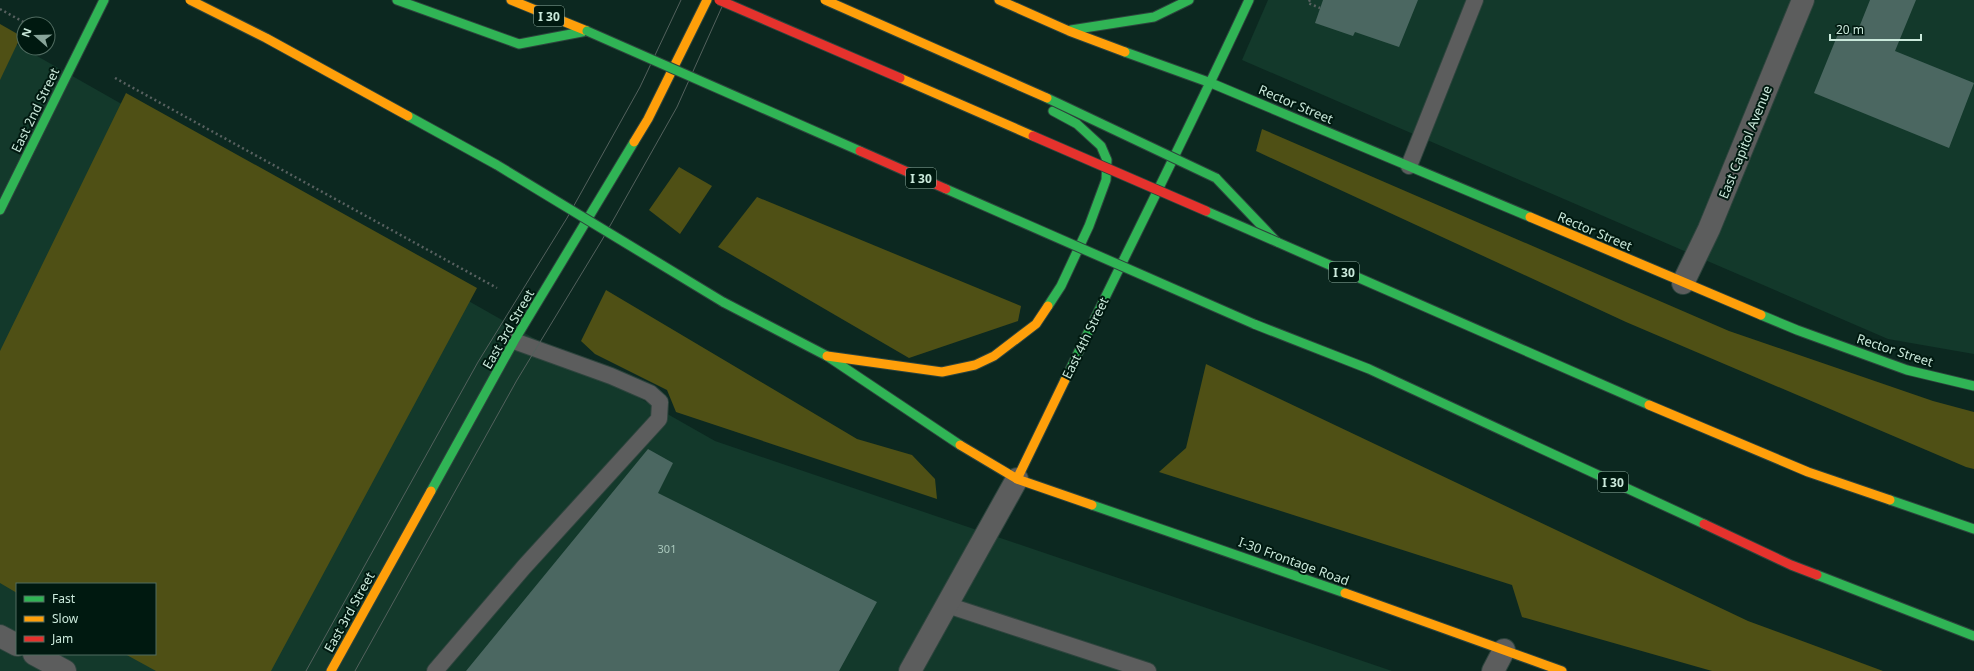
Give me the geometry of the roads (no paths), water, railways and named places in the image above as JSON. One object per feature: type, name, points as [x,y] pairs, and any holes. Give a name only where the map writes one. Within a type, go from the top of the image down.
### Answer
[{"type":"main road","name":"East 2nd Street","points":[[0,210],[104,0]]},
{"type":"main road","points":[[190,0],[266,38],[497,165],[723,302],[827,356],[942,372],[975,365],[994,356],[1036,324],[1061,286],[1098,202],[1106,180],[1107,160],[1101,146],[1077,124],[842,0]]},
{"type":"main road","points":[[397,0],[519,44],[588,31]]},
{"type":"main road","name":"I 30","points":[[511,0],[588,31],[1254,324],[1369,369],[1791,565],[1974,636]]},
{"type":"main road","name":"East 3rd Street","points":[[331,671],[514,341],[648,119],[691,35],[706,0]]},
{"type":"main road","name":"I 30","points":[[719,0],[1808,472],[1974,529]]},
{"type":"main road","points":[[825,0],[1021,86],[1216,178],[1277,242]]},
{"type":"main road","name":"Rector Street","points":[[999,0],[1069,31],[1211,83],[1682,283],[1797,330],[1900,367],[1974,386]]},
{"type":"main road","points":[[1069,31],[1154,17],[1189,0]]},
{"type":"main road","name":"East 4th Street","points":[[1017,479],[1139,226],[1211,83],[1249,0]]},
{"type":"main road","name":"I-30 Frontage Road","points":[[827,356],[943,433],[1017,479],[1271,567],[1562,671]]},
{"type":"street","name":"East Capitol Avenue","points":[[1682,283],[1709,229],[1803,0]]},
{"type":"street","name":"East 4th Street","points":[[910,671],[1017,479]]},
{"type":"street","points":[[0,636],[16,644]]},
{"type":"street","points":[[1493,671],[1504,650]]},
{"type":"street","points":[[36,655],[65,671]]},
{"type":"lane","points":[[1409,166],[1475,0]]},
{"type":"lane","points":[[435,671],[524,567],[659,419],[660,402],[650,393],[611,376],[514,341]]},
{"type":"lane","points":[[947,605],[1148,671]]},
{"type":"tram line","points":[[306,671],[478,362],[567,218],[640,87],[681,0]]},
{"type":"tram line","points":[[355,671],[517,380],[602,240],[677,107],[725,0]]}]
